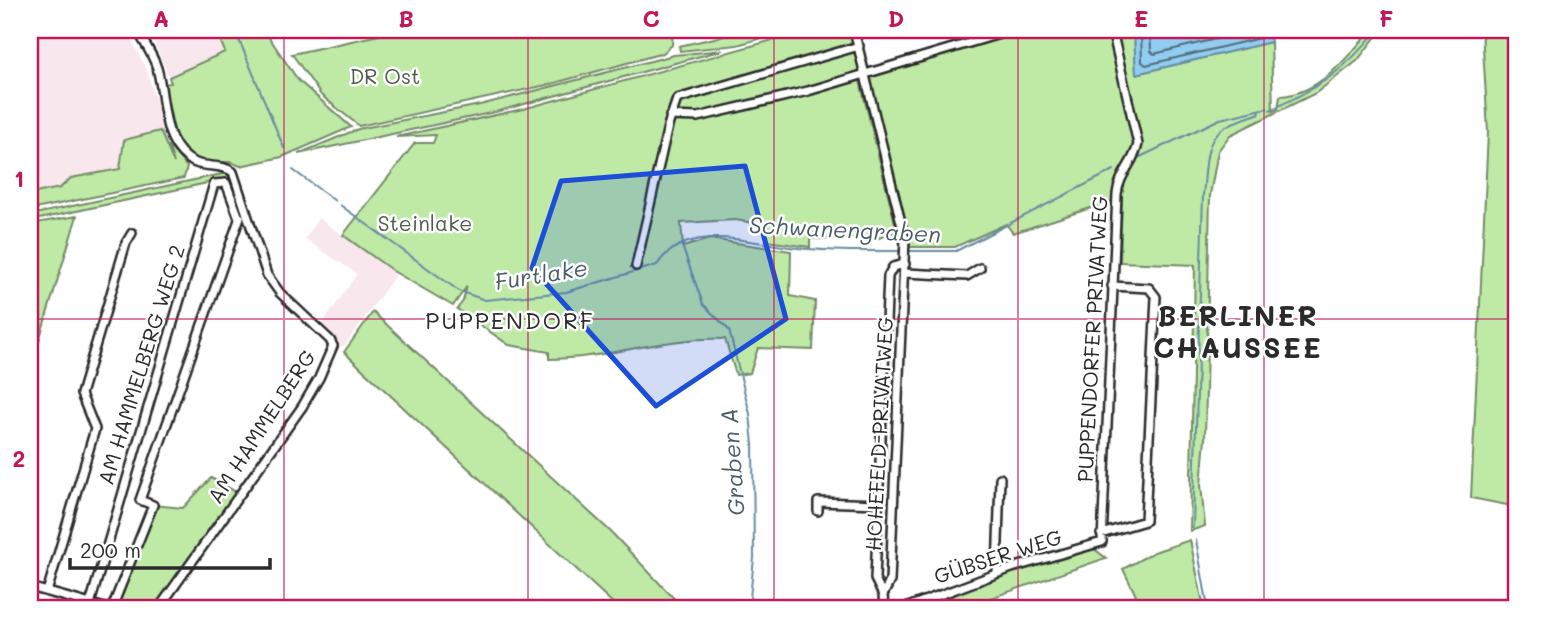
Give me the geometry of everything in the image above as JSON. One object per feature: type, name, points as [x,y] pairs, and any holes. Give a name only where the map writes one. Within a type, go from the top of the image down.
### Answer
[{"type":"street","name":"AM HAMMELBERG","points":[[138,30],[156,65],[168,126],[176,145],[192,162],[231,170],[267,275],[281,293],[330,340],[332,352],[302,407],[159,608]]},
{"type":"street","name":"HOHEFELD-PRIVATWEG","points":[[854,30],[901,215],[905,246],[890,581],[883,595]]},
{"type":"street","points":[[670,116],[698,117],[866,75],[1013,30]]},
{"type":"street","name":"PUPPENDORFER PRIVATWEG","points":[[1101,538],[1118,183],[1136,154],[1138,144],[1112,30]]},
{"type":"street","points":[[636,266],[670,116],[677,99],[859,46]]},
{"type":"street","name":"AM HAMMELBERG WEG 2","points":[[90,604],[214,184],[227,184],[239,218]]},
{"type":"street","points":[[112,608],[153,505],[140,500],[239,218],[248,215]]},
{"type":"street","points":[[47,592],[96,429],[81,394],[126,243],[132,233]]},
{"type":"street","name":"HOHEFELD-PRIVATWEG","points":[[884,608],[883,595],[875,579],[888,276],[892,267],[905,261]]},
{"type":"street","points":[[905,273],[967,276],[981,268]]},
{"type":"street","name":"GÜBSER WEG","points":[[905,608],[1145,521],[1156,297],[1149,288],[1112,286]]},
{"type":"street","points":[[997,573],[1000,478]]},
{"type":"street","name":"HOHEFELD-PRIVATWEG","points":[[818,511],[818,502],[878,504]]},
{"type":"street","points":[[30,587],[105,608]]},
{"type":"highlighted area","points":[[745,166],[786,319],[656,406],[532,268],[561,181]]},
{"type":"shaded area","points":[[30,30],[127,30],[147,71],[178,175],[30,206]]},
{"type":"shaded area","points":[[149,30],[216,30],[226,52],[169,77]]},
{"type":"shaded area","points":[[318,218],[397,273],[345,345],[333,349],[319,329],[357,274],[305,239]]},
{"type":"shaded area","points":[[47,592],[105,608],[44,608]]},
{"type":"green space","points":[[216,30],[264,30],[298,80],[351,127],[282,157],[240,166],[231,162],[204,162],[188,154],[176,139],[164,84],[171,83],[169,77],[225,52]]},
{"type":"green space","name":"DR Ost","points":[[402,30],[673,30],[672,45],[663,53],[551,84],[359,126],[321,95],[292,54]]},
{"type":"green space","points":[[750,30],[791,30],[737,45],[680,51],[679,46]]},
{"type":"green space","name":"Steinlake","points":[[809,30],[852,30],[861,71],[860,81],[897,231],[879,238],[810,239],[810,247],[766,241],[767,225],[735,220],[681,223],[683,247],[710,239],[791,251],[790,296],[815,301],[813,350],[758,348],[750,373],[736,375],[725,339],[680,341],[549,359],[549,352],[509,345],[457,309],[463,301],[467,286],[453,306],[393,271],[343,235],[415,143],[433,143],[436,135],[396,137],[523,109]]},
{"type":"green space","points":[[1023,30],[1108,30],[1120,77],[1126,76],[1116,30],[1134,30],[1136,74],[1271,42],[1273,111],[1278,109],[1280,96],[1294,94],[1320,82],[1342,63],[1371,30],[1381,30],[1357,61],[1316,93],[1230,135],[1218,151],[1210,195],[1205,439],[1201,485],[1205,526],[1190,531],[1195,265],[1120,262],[1122,198],[1013,233],[1006,224],[955,247],[908,247],[907,226],[869,78]]},
{"type":"green space","points":[[1482,30],[1517,30],[1517,507],[1471,498],[1488,132]]},
{"type":"green space","points":[[723,50],[495,112],[298,154],[358,129],[480,105],[674,55]]},
{"type":"green space","points":[[160,131],[174,163],[168,145],[187,167],[184,178],[30,210],[30,194],[60,188],[71,178],[120,169],[124,140]]},
{"type":"green space","points":[[227,173],[242,208],[240,212],[235,192],[231,193],[226,179],[30,221],[30,215]]},
{"type":"green space","points":[[77,216],[30,370],[30,224]]},
{"type":"green space","points":[[373,312],[611,532],[683,608],[618,608],[344,352]]},
{"type":"green space","points":[[211,478],[240,494],[159,608],[112,608],[153,505],[183,508]]},
{"type":"green space","points":[[1190,540],[1204,608],[1142,608],[1123,569],[1154,552]]},
{"type":"green space","points":[[1093,548],[1106,558],[962,608],[915,608],[995,577]]},
{"type":"water","points":[[1134,30],[1269,30],[1271,42],[1136,74]]},
{"type":"waterway","name":"Furtlake","points":[[235,30],[284,148]]},
{"type":"waterway","name":"Schwanengraben","points":[[1270,110],[1329,78],[1353,57],[1377,30]]},
{"type":"waterway","name":"Schwanengraben","points":[[1140,157],[1220,119],[1267,108]]},
{"type":"waterway","points":[[1193,527],[1203,195],[1207,158],[1212,141],[1223,128],[1260,113],[1259,110]]},
{"type":"waterway","name":"Furtlake","points":[[293,170],[335,201]]},
{"type":"waterway","name":"Schwanengraben","points":[[906,251],[956,251],[1114,170]]},
{"type":"waterway","name":"Furtlake","points":[[340,205],[459,291],[485,300],[566,292],[657,265],[670,251],[685,243],[703,239],[722,238],[824,250],[900,251]]},
{"type":"waterway","name":"Graben A","points":[[682,246],[703,304],[729,330],[750,414],[753,445],[754,558],[749,608]]},
{"type":"waterway","points":[[1196,540],[1208,608]]},
{"type":"district","name":"PUPPENDORF","points":[[510,321]]},
{"type":"district","name":"BERLINER CHAUSSEE","points":[[1238,332]]}]
